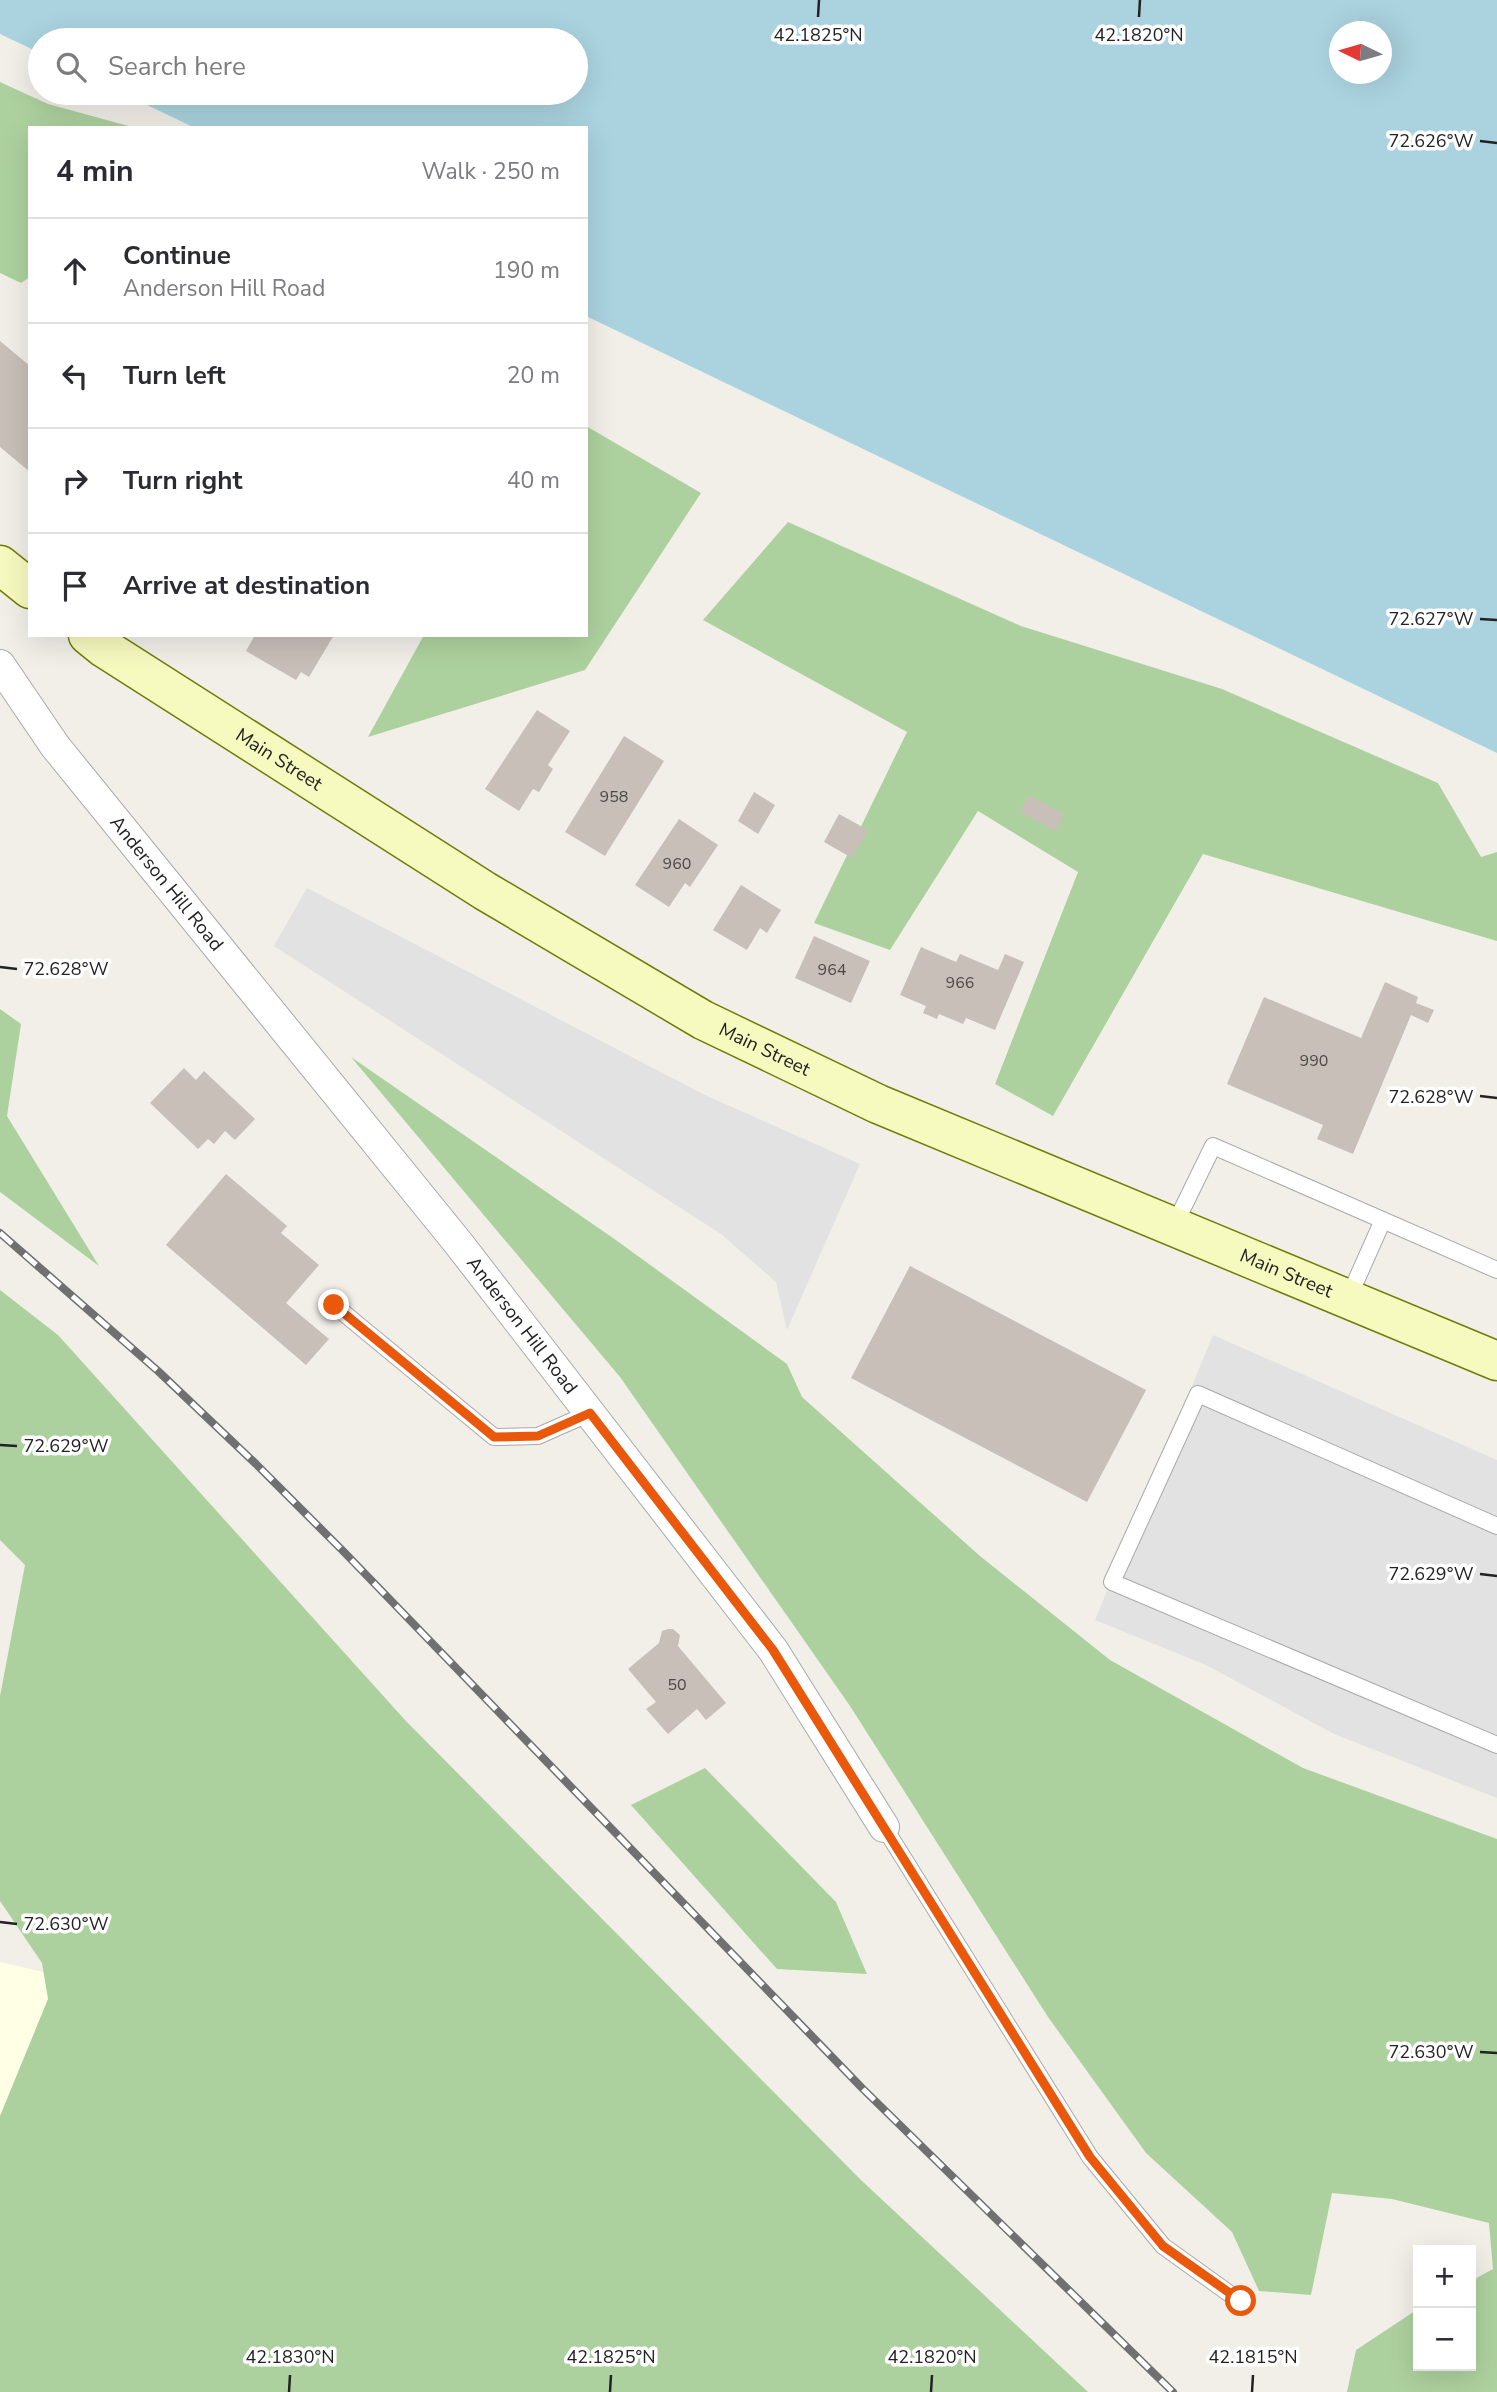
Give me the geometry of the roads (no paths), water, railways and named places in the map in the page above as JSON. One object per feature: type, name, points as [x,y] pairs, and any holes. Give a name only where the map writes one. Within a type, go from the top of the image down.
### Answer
[{"type":"main road","points":[[0,565],[28,587]]},
{"type":"main road","name":"Main Street","points":[[90,637],[485,891],[703,1020],[878,1104],[1497,1361]]},
{"type":"street","name":"Anderson Hill Road","points":[[0,665],[55,746],[458,1244],[773,1650],[884,1827]]},
{"type":"lane","points":[[1174,1226],[1213,1146],[1497,1270]]},
{"type":"lane","points":[[1348,1301],[1383,1220]]},
{"type":"lane","points":[[334,1305],[494,1437],[538,1436],[590,1413]]},
{"type":"lane","points":[[1497,1525],[1198,1394],[1112,1582],[1497,1745]]},
{"type":"lane","name":"Anderson Hill Road","points":[[884,1827],[1090,2157],[1163,2246],[1241,2301]]},
{"type":"water","points":[[0,0],[1497,0],[1497,753],[588,317],[588,126],[191,126],[147,105],[588,105],[588,28],[28,28],[28,47],[0,34]]},
{"type":"railway","points":[[0,1233],[158,1371],[256,1464],[863,2089],[1173,2392]]}]
